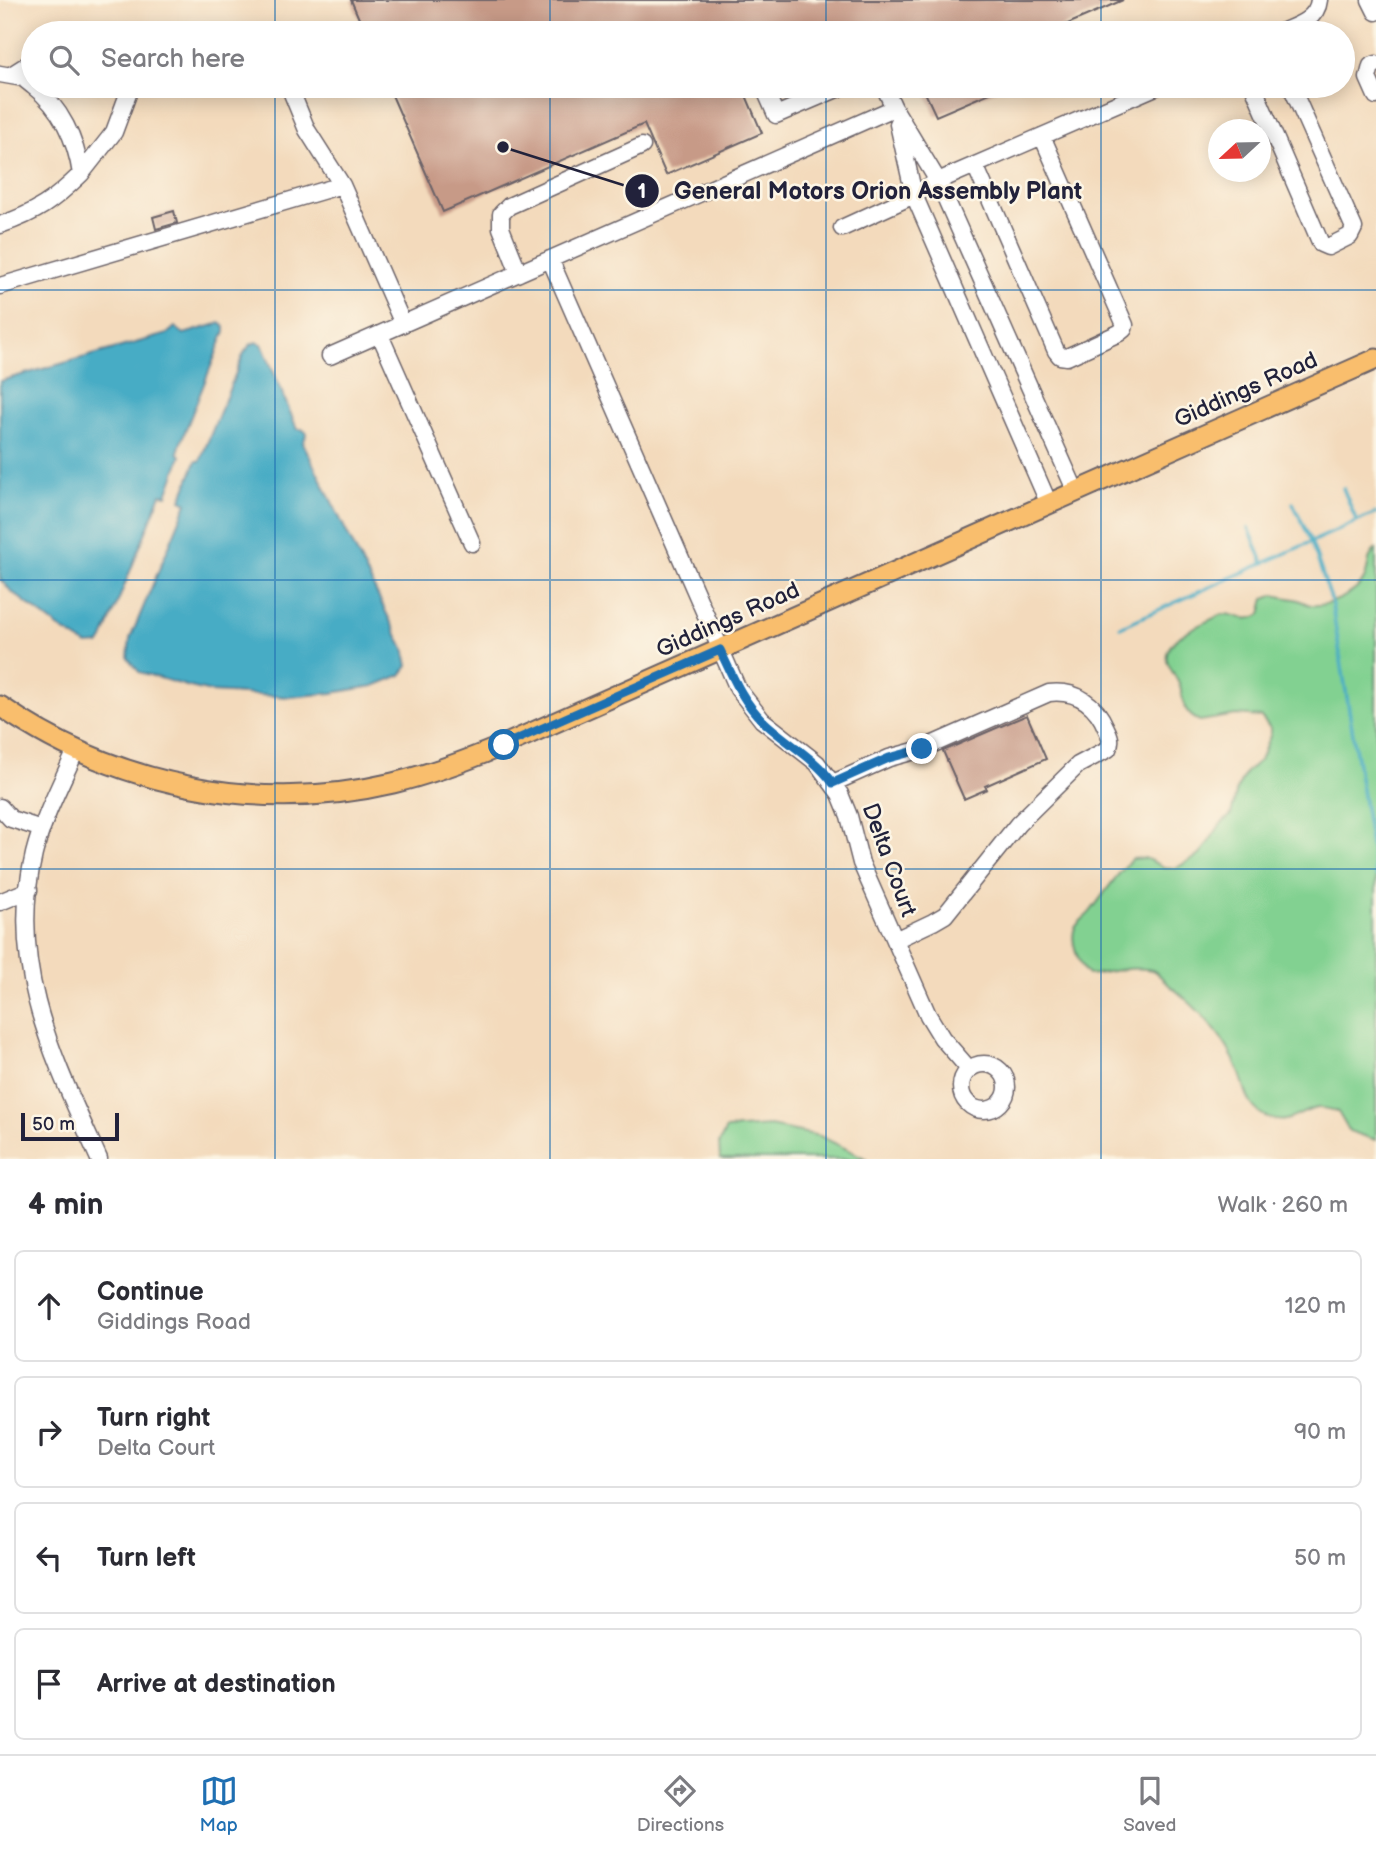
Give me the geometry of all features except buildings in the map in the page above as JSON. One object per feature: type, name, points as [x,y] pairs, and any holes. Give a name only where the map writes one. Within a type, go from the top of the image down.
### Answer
[{"type":"main road","name":"Giddings Road","points":[[0,706],[33,728],[75,750],[134,773],[204,790],[275,796],[323,794],[418,777],[471,759],[1376,359]]},
{"type":"street","points":[[1303,21],[1311,17],[1318,8],[1319,0]]},
{"type":"street","points":[[1370,0],[1376,12]]},
{"type":"street","points":[[1376,64],[1371,66],[1368,78],[1376,96]]},
{"type":"street","points":[[47,98],[78,150],[81,174]]},
{"type":"street","points":[[0,225],[26,216],[52,202],[81,174],[114,132],[127,98]]},
{"type":"street","points":[[294,98],[307,130],[342,185],[403,324]]},
{"type":"street","points":[[769,98],[776,115],[816,98]]},
{"type":"street","points":[[889,98],[938,181],[1076,492]]},
{"type":"street","points":[[842,228],[938,181],[1130,98]]},
{"type":"street","points":[[1258,98],[1321,244],[1328,247],[1350,236],[1354,228],[1296,98]]},
{"type":"street","points":[[894,108],[914,195],[1049,504]]},
{"type":"street","points":[[330,356],[894,108]]},
{"type":"street","points":[[975,165],[1056,351],[1067,357],[1119,333],[1125,325],[1042,136]]},
{"type":"street","points":[[519,273],[501,228],[501,214],[509,205],[642,146]]},
{"type":"street","points":[[0,286],[342,185]]},
{"type":"street","name":"Delta Court","points":[[550,259],[738,689],[771,728],[808,756],[833,783],[849,816],[861,863],[934,1026],[969,1069]]},
{"type":"street","points":[[380,334],[472,543]]},
{"type":"street","points":[[833,783],[889,758],[922,749],[1049,693],[1063,693],[1093,705],[1110,737],[1108,749],[1072,770],[1013,829],[945,915],[895,940]]},
{"type":"street","points":[[75,750],[42,829],[32,867],[28,942],[36,1004],[57,1066],[99,1159]]},
{"type":"street","points":[[0,807],[11,819],[42,829]]},
{"type":"street","points":[[0,902],[29,890]]},
{"type":"green space","points":[[1376,549],[1376,1140],[1349,1131],[1338,1112],[1329,1109],[1316,1108],[1283,1120],[1263,1115],[1250,1102],[1227,1047],[1190,1003],[1152,970],[1129,969],[1088,975],[1079,960],[1073,939],[1076,926],[1132,859],[1145,858],[1164,867],[1176,868],[1200,855],[1220,825],[1231,815],[1237,789],[1246,772],[1260,760],[1270,736],[1270,728],[1261,717],[1236,715],[1200,721],[1191,716],[1167,660],[1171,645],[1196,626],[1223,614],[1256,617],[1261,614],[1265,599],[1274,595],[1311,605],[1325,604],[1341,598],[1360,585],[1366,575],[1370,556]]},
{"type":"green space","points":[[770,1126],[820,1136],[867,1159],[720,1159],[719,1143],[726,1129]]},
{"type":"water","points":[[220,323],[225,326],[225,331],[182,439],[178,452],[181,456],[167,495],[161,494],[103,639],[100,644],[87,645],[58,627],[12,592],[0,579],[0,381],[167,334],[175,327],[184,334]]},
{"type":"water","points":[[256,342],[262,344],[297,429],[307,433],[303,443],[405,651],[408,666],[401,675],[374,686],[290,697],[211,692],[139,672],[128,658],[130,639],[187,503],[181,500],[196,461],[200,461],[244,353]]},
{"type":"waterway","points":[[1343,488],[1357,522]]},
{"type":"waterway","points":[[1293,503],[1311,541],[1331,599],[1376,876]]},
{"type":"waterway","points":[[1120,627],[1376,513]]},
{"type":"waterway","points":[[1249,528],[1263,563]]},
{"type":"place","name":"General Motors Orion Assembly Plant","points":[[503,147]]},
{"type":"route","points":[[504,745],[720,650],[738,689],[754,711],[771,728],[808,756],[833,783],[889,758],[922,749]]}]
